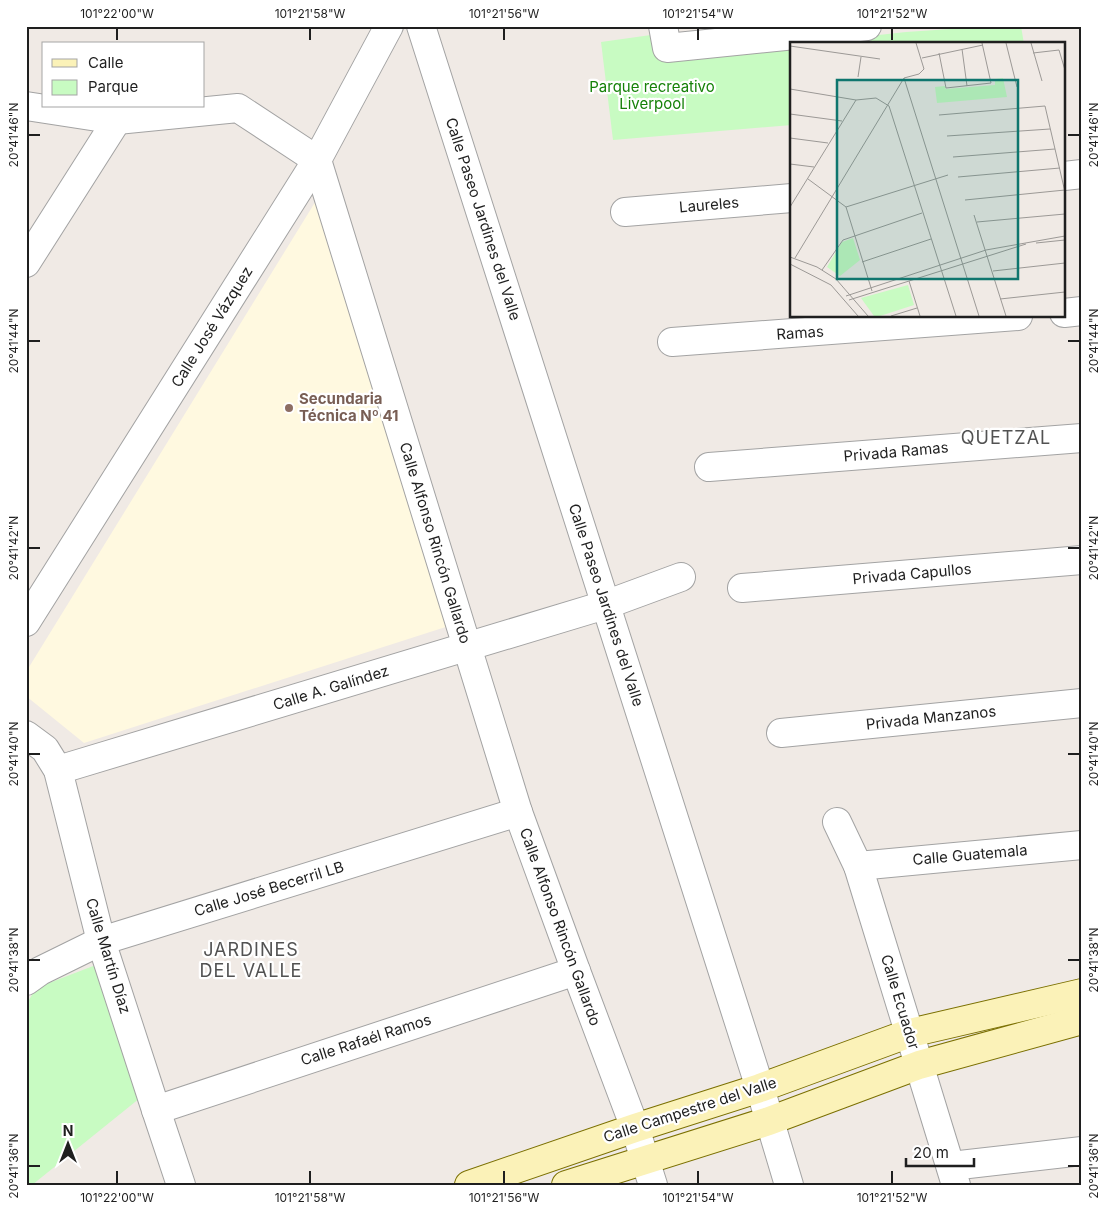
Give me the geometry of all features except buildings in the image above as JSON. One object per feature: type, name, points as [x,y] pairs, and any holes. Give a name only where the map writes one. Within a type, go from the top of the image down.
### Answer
[{"type":"street","name":"Calle José Vázquez","points":[[26,622],[317,160],[390,26]]},
{"type":"street","name":"Calle Paseo Jardines del Valle","points":[[421,26],[760,1088],[789,1185]]},
{"type":"street","points":[[665,37],[867,26]]},
{"type":"street","points":[[26,106],[117,120],[238,108],[317,160]]},
{"type":"street","points":[[29,253],[117,120]]},
{"type":"street","name":"Calle Alfonso Rincón Gallardo","points":[[317,160],[518,812],[635,1128],[649,1173]]},
{"type":"street","points":[[1066,176],[1082,174]]},
{"type":"street","name":"Laureles","points":[[625,212],[790,198]]},
{"type":"street","points":[[1066,313],[1082,312]]},
{"type":"street","name":"Ramas","points":[[672,342],[991,318]]},
{"type":"street","name":"Privada Ramas","points":[[709,467],[1082,438]]},
{"type":"street","name":"Privada Capullos","points":[[742,588],[1082,560]]},
{"type":"street","name":"Calle A. Galíndez","points":[[58,770],[605,605],[681,577]]},
{"type":"street","name":"Privada Manzanos","points":[[781,733],[1082,703]]},
{"type":"street","name":"Calle Martín Díaz","points":[[26,735],[45,749],[58,770],[102,941],[181,1185]]},
{"type":"street","name":"Calle José Becerril LB","points":[[26,981],[40,971],[102,941],[518,812]]},
{"type":"street","name":"Calle Ecuador","points":[[837,822],[858,866],[954,1175]]},
{"type":"street","name":"Calle Guatemala","points":[[858,866],[1082,845]]},
{"type":"street","name":"Calle Rafaél Ramos","points":[[156,1110],[576,971]]},
{"type":"street","name":"Calle Campestre del Valle","points":[[468,1185],[760,1088],[910,1033],[1082,993]]},
{"type":"street","points":[[566,1185],[649,1173],[769,1121],[920,1065],[1082,1020]]},
{"type":"street","points":[[954,1175],[1082,1151]]},
{"type":"shaded area","name":"Secundaria Técnica Nº 41","points":[[322,191],[455,624],[84,743],[26,696],[26,672]]},
{"type":"green space","points":[[966,26],[1021,26],[1024,42],[815,42],[906,32],[965,28]]},
{"type":"green space","name":"Parque recreativo Liverpool","points":[[658,34],[790,44],[790,125],[613,140],[601,42]]},
{"type":"green space","points":[[101,963],[140,1098],[32,1185],[26,1185],[26,1005],[36,988]]},
{"type":"place","name":"Secundaria Técnica Nº 41","points":[[289,408]]},
{"type":"district","name":"QUETZAL","points":[[1006,438]]},
{"type":"district","name":"JARDINES DEL VALLE","points":[[251,960]]}]
